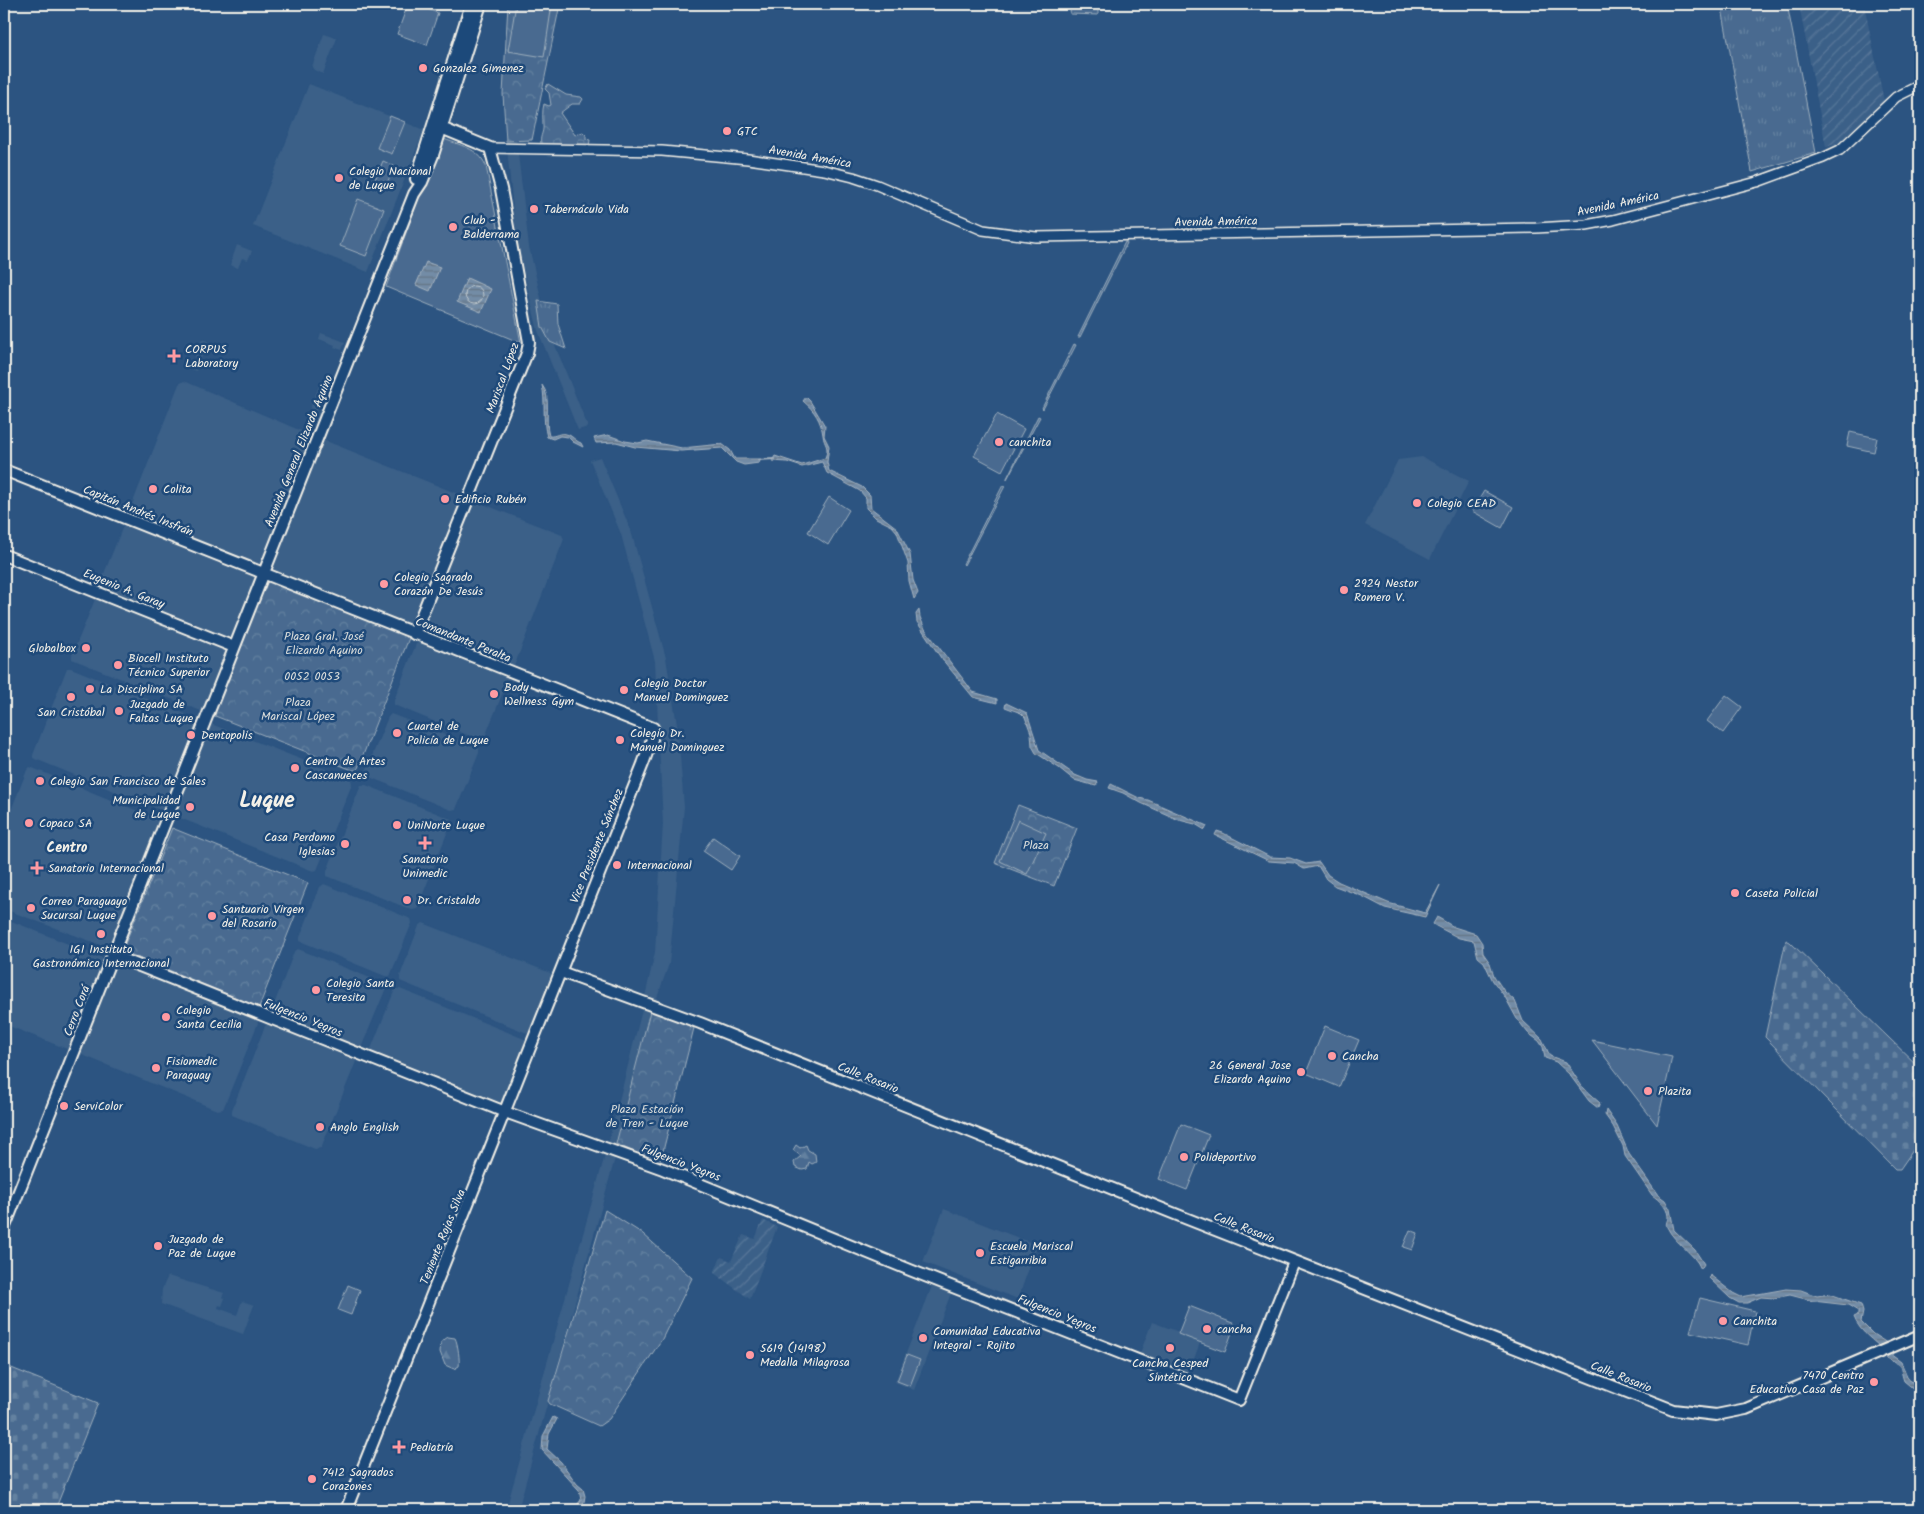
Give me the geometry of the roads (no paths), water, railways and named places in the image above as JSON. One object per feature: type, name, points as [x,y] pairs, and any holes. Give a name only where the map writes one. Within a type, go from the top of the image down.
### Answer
[{"type":"main road","name":"Avenida General Elizardo Aquino","points":[[438,126],[471,4]]},
{"type":"main road","name":"Avenida General Elizardo Aquino","points":[[207,718],[414,194],[416,179],[438,126],[481,4]]},
{"type":"main road","name":"Avenida América","points":[[490,148],[662,151],[754,160],[824,170],[853,176],[884,187],[984,230],[1036,237],[1536,228],[1613,220],[1757,182],[1823,158],[1840,150],[1896,97],[1920,85]]},
{"type":"main road","points":[[438,126],[490,148]]},
{"type":"main road","name":"Mariscal López","points":[[414,634],[529,348],[529,336],[508,228],[490,148]]},
{"type":"main road","name":"Capitán Andrés Insfrán","points":[[4,470],[264,574]]},
{"type":"main road","name":"Eugenio A. Garay","points":[[4,555],[234,647]]},
{"type":"main road","name":"Comandante Peralta","points":[[264,574],[653,728]]},
{"type":"main road","name":"Cerro Corá","points":[[4,1230],[207,718]]},
{"type":"main road","name":"Vice Presidente Sánchez","points":[[561,972],[643,764],[652,739],[653,728]]},
{"type":"main road","name":"Fulgencio Yegros","points":[[112,955],[505,1112],[663,1169],[1239,1400],[1294,1262]]},
{"type":"main road","name":"Teniente Rojas Silva","points":[[346,1510],[561,972]]},
{"type":"main road","name":"Calle Rosario","points":[[561,972],[700,1023],[1294,1262],[1679,1412],[1716,1415],[1746,1409],[1920,1335]]},
{"type":"water","points":[[426,262],[440,267],[430,291],[416,285]]},
{"type":"water","points":[[467,278],[491,289],[481,312],[457,302]]},
{"type":"water","points":[[542,385],[547,396],[549,436],[568,435],[581,443],[583,447],[568,437],[560,436],[553,439],[547,437]]},
{"type":"water","points":[[806,397],[825,426],[824,436],[829,446],[827,462],[829,471],[862,487],[870,495],[871,508],[897,528],[910,554],[913,580],[918,593],[914,599],[909,581],[908,563],[897,532],[892,526],[876,518],[866,508],[866,498],[860,491],[827,473],[822,462],[802,467],[787,462],[772,461],[775,456],[802,465],[825,458],[827,448],[821,425],[814,412],[803,401]]},
{"type":"water","points":[[608,435],[625,441],[638,443],[647,441],[682,448],[722,444],[730,450],[735,459],[761,459],[759,463],[744,465],[736,462],[722,448],[681,451],[635,447],[616,442],[596,443],[594,438]]},
{"type":"water","points":[[919,610],[925,629],[973,692],[997,699],[997,703],[973,697],[941,658],[917,622],[916,614]]},
{"type":"water","points":[[1006,703],[1027,713],[1039,750],[1075,775],[1098,782],[1096,786],[1074,780],[1036,753],[1032,746],[1031,733],[1025,717],[1021,713],[1005,707]]},
{"type":"water","points":[[1111,784],[1139,798],[1148,800],[1207,826],[1205,830],[1195,824],[1179,820],[1109,788]]},
{"type":"water","points":[[1217,831],[1270,857],[1290,858],[1306,864],[1319,862],[1328,875],[1339,882],[1388,903],[1425,913],[1440,885],[1425,917],[1385,908],[1362,896],[1335,886],[1326,879],[1318,866],[1304,869],[1294,863],[1269,861],[1215,835]]},
{"type":"water","points":[[1437,917],[1454,927],[1476,934],[1482,943],[1483,953],[1490,963],[1494,976],[1504,991],[1515,1001],[1523,1021],[1542,1039],[1550,1056],[1566,1062],[1583,1088],[1600,1103],[1598,1108],[1589,1101],[1569,1074],[1556,1062],[1545,1058],[1543,1047],[1517,1019],[1505,997],[1493,981],[1484,962],[1478,957],[1474,941],[1459,938],[1436,926],[1433,924]]},
{"type":"water","points":[[1606,1110],[1617,1126],[1629,1154],[1658,1195],[1665,1200],[1670,1209],[1674,1230],[1695,1250],[1704,1264],[1701,1269],[1694,1258],[1670,1233],[1666,1226],[1668,1216],[1666,1210],[1660,1201],[1652,1195],[1625,1156],[1623,1146],[1605,1115]]},
{"type":"water","points":[[1710,1275],[1741,1297],[1786,1289],[1801,1290],[1817,1296],[1830,1294],[1861,1305],[1863,1312],[1861,1322],[1873,1334],[1887,1343],[1879,1346],[1865,1333],[1854,1317],[1858,1315],[1858,1311],[1848,1305],[1813,1301],[1790,1295],[1774,1298],[1761,1297],[1747,1303],[1739,1303],[1730,1298],[1709,1278]]},
{"type":"water","points":[[1890,1354],[1901,1362],[1907,1376],[1917,1388],[1920,1400],[1915,1390],[1904,1381],[1900,1366],[1886,1358]]},
{"type":"water","points":[[553,1417],[557,1419],[549,1434],[547,1449],[561,1462],[583,1489],[584,1502],[577,1510],[573,1510],[581,1500],[579,1490],[542,1450],[543,1436]]},
{"type":"waterway","points":[[758,460],[774,459]]},
{"type":"place","name":"Gonzalez Gimenez","points":[[423,68]]},
{"type":"place","name":"GTC","points":[[727,131]]},
{"type":"place","name":"Colegio Nacional de Luque","points":[[339,178]]},
{"type":"place","name":"Tabernáculo Vida","points":[[534,209]]},
{"type":"place","name":"Club - Balderrama","points":[[453,227]]},
{"type":"place","name":"CORPUS Laboratory","points":[[174,356]]},
{"type":"place","name":"canchita","points":[[999,442]]},
{"type":"place","name":"Colita","points":[[153,489]]},
{"type":"place","name":"Edificio Rubén","points":[[445,499]]},
{"type":"place","name":"Colegio CEAD","points":[[1417,503]]},
{"type":"place","name":"Colegio Sagrado Corazón De Jesús","points":[[384,584]]},
{"type":"place","name":"2924 Nestor Romero V.","points":[[1344,590]]},
{"type":"place","name":"Globalbox","points":[[86,648]]},
{"type":"place","name":"Biocell Instituto Técnico Superior","points":[[118,665]]},
{"type":"place","name":"La Disciplina SA","points":[[90,689]]},
{"type":"place","name":"Colegio Doctor Manuel Dominguez","points":[[624,690]]},
{"type":"place","name":"Body Wellness Gym","points":[[494,694]]},
{"type":"place","name":"San Cristóbal","points":[[71,697]]},
{"type":"place","name":"Juzgado de Faltas Luque","points":[[119,711]]},
{"type":"place","name":"Cuartel de Policía de Luque","points":[[397,733]]},
{"type":"place","name":"Dentopolis","points":[[191,735]]},
{"type":"place","name":"Colegio Dr. Manuel Dominguez","points":[[620,740]]},
{"type":"place","name":"Centro de Artes Cascanueces","points":[[295,768]]},
{"type":"place","name":"Colegio San Francisco de Sales","points":[[40,781]]},
{"type":"place","name":"Municipalidad de Luque","points":[[190,807]]},
{"type":"place","name":"Copaco SA","points":[[29,823]]},
{"type":"place","name":"UniNorte Luque","points":[[397,825]]},
{"type":"place","name":"Sanatorio Unimedic","points":[[425,843]]},
{"type":"place","name":"Casa Perdomo Iglesias","points":[[345,844]]},
{"type":"place","name":"Internacional","points":[[617,865]]},
{"type":"place","name":"Sanatorio Internacional","points":[[37,868]]},
{"type":"place","name":"Caseta Policial","points":[[1735,893]]},
{"type":"place","name":"Dr. Cristaldo","points":[[407,900]]},
{"type":"place","name":"Correo Paraguayo Sucursal Luque","points":[[31,908]]},
{"type":"place","name":"Santuario Virgen del Rosario","points":[[212,916]]},
{"type":"place","name":"IGI Instituto Gastronómico Internacional","points":[[101,934]]},
{"type":"place","name":"Colegio Santa Teresita","points":[[316,990]]},
{"type":"place","name":"Colegio Santa Cecilia","points":[[166,1017]]},
{"type":"place","name":"Cancha","points":[[1332,1056]]},
{"type":"place","name":"Fisiomedic Paraguay","points":[[156,1068]]},
{"type":"place","name":"26 General Jose Elizardo Aquino","points":[[1301,1072]]},
{"type":"place","name":"Plazita","points":[[1648,1091]]},
{"type":"place","name":"ServiColor","points":[[64,1106]]},
{"type":"place","name":"Anglo English","points":[[320,1127]]},
{"type":"place","name":"Polideportivo","points":[[1184,1157]]},
{"type":"place","name":"Juzgado de Paz de Luque","points":[[158,1246]]},
{"type":"place","name":"Escuela Mariscal Estigarribia","points":[[980,1253]]},
{"type":"place","name":"Canchita","points":[[1723,1321]]},
{"type":"place","name":"cancha","points":[[1207,1329]]},
{"type":"place","name":"Comunidad Educativa Integral - Rojito","points":[[923,1338]]},
{"type":"place","name":"Cancha Cesped Sintético","points":[[1170,1348]]},
{"type":"place","name":"5619 (14198) Medalla Milagrosa","points":[[750,1355]]},
{"type":"place","name":"7470 Centro Educativo Casa de Paz","points":[[1874,1382]]},
{"type":"place","name":"Pediatría","points":[[399,1447]]},
{"type":"place","name":"7412 Sagrados Corazones","points":[[312,1479]]},
{"type":"district","name":"Luque","points":[[267,801]]},
{"type":"district","name":"Centro","points":[[67,848]]},
{"type":"park label","name":"Plaza Gral. José Elizardo Aquino","points":[[324,643]]},
{"type":"park label","name":"0052 0053","points":[[312,676]]},
{"type":"park label","name":"Plaza Mariscal López","points":[[298,709]]},
{"type":"park label","name":"Plaza","points":[[1036,845]]},
{"type":"park label","name":"Plaza Estación de Tren - Luque","points":[[647,1116]]}]
